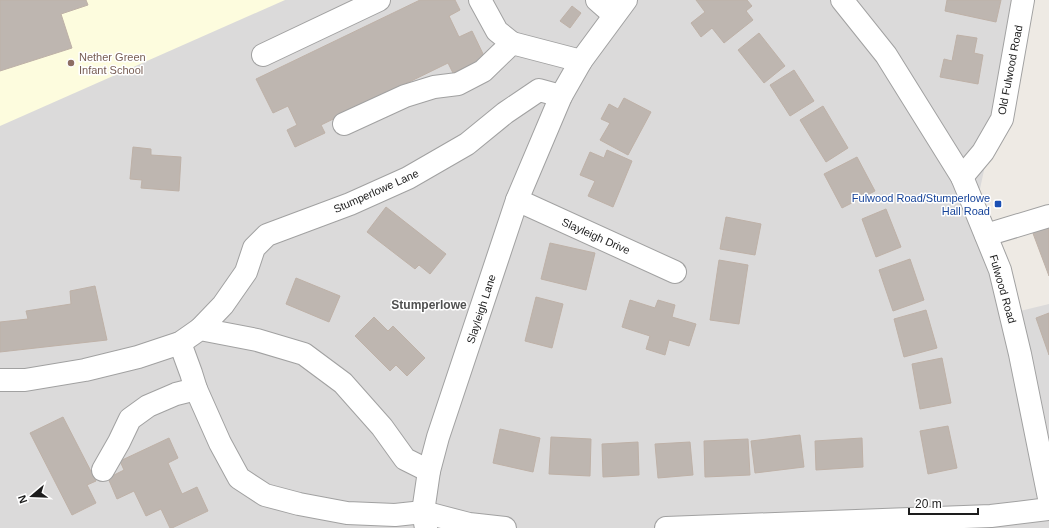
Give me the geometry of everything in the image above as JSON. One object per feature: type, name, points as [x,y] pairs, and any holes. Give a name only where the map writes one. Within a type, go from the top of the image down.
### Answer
[{"type":"street","points":[[263,55],[379,0]]},
{"type":"street","points":[[480,0],[497,31],[512,43],[581,61]]},
{"type":"street","points":[[561,96],[581,61],[620,8],[597,0]]},
{"type":"street","name":"Fulwood Road","points":[[842,0],[886,55],[962,177],[1000,270],[1020,354],[1049,498]]},
{"type":"street","name":"Old Fulwood Road","points":[[962,177],[983,152],[1002,119],[1023,0]]},
{"type":"street","points":[[344,124],[405,96],[434,87],[458,84],[484,71],[512,43]]},
{"type":"street","name":"Stumperlowe Lane","points":[[200,329],[223,304],[246,272],[254,248],[267,235],[350,204],[408,178],[467,144],[505,113],[539,90],[561,96]]},
{"type":"street","name":"Slayleigh Lane","points":[[424,520],[429,471],[438,437],[517,200],[561,96]]},
{"type":"street","name":"Slayleigh Drive","points":[[517,200],[675,272]]},
{"type":"street","points":[[986,236],[1049,216]]},
{"type":"street","points":[[0,380],[25,380],[85,370],[138,357],[180,342],[200,329],[256,340],[304,354],[343,382],[382,427],[405,459],[429,471]]},
{"type":"street","points":[[180,342],[196,389],[220,443],[239,478],[265,495],[299,504],[384,521],[424,520],[505,528]]},
{"type":"street","points":[[103,470],[130,419],[148,406],[176,394],[196,389]]},
{"type":"street","points":[[666,528],[991,516],[1049,509]]},
{"type":"shaded area","points":[[0,0],[1021,0],[978,198],[1008,314],[1049,304],[1049,528],[0,528]]},
{"type":"shaded area","name":"Nether Green Infant School","points":[[0,0],[285,0],[0,126]]},
{"type":"building","points":[[0,0],[86,0],[88,5],[61,14],[72,48],[0,71]]},
{"type":"building","points":[[420,0],[455,0],[460,10],[449,16],[459,37],[472,31],[485,58],[453,73],[448,63],[321,125],[325,133],[295,147],[287,130],[297,125],[288,106],[273,113],[256,79]]},
{"type":"building","points":[[696,0],[747,0],[752,6],[746,11],[753,20],[724,43],[712,28],[701,37],[691,23],[705,12]]},
{"type":"building","points":[[947,0],[1001,0],[996,22],[945,11]]},
{"type":"building","points":[[572,6],[581,13],[570,28],[560,21]]},
{"type":"building","points":[[759,33],[785,66],[764,83],[738,50]]},
{"type":"building","points":[[957,35],[977,38],[974,53],[983,55],[978,84],[940,77],[944,59],[952,61]]},
{"type":"building","points":[[794,70],[814,101],[790,116],[770,85]]},
{"type":"building","points":[[624,98],[651,112],[628,155],[600,140],[610,123],[601,119],[609,104],[618,109]]},
{"type":"building","points":[[823,106],[848,148],[826,162],[800,120]]},
{"type":"building","points":[[133,147],[151,149],[151,155],[181,157],[179,191],[141,188],[142,180],[130,179]]},
{"type":"building","points":[[607,150],[632,161],[613,207],[588,196],[595,181],[580,175],[590,152],[604,158]]},
{"type":"building","points":[[857,157],[875,191],[842,208],[824,174]]},
{"type":"building","points":[[386,207],[446,254],[430,274],[419,265],[415,269],[367,232]]},
{"type":"building","points":[[886,209],[901,247],[876,257],[862,219]]},
{"type":"building","points":[[726,217],[761,224],[755,255],[720,249]]},
{"type":"building","points":[[1049,222],[1049,276],[1031,228]]},
{"type":"building","points":[[550,243],[595,253],[586,290],[541,279]]},
{"type":"building","points":[[910,259],[924,300],[893,311],[879,270]]},
{"type":"building","points":[[719,260],[748,265],[739,324],[710,320]]},
{"type":"building","points":[[296,278],[340,296],[329,322],[286,304]]},
{"type":"building","points":[[95,286],[107,340],[0,352],[0,322],[28,319],[26,311],[71,304],[70,291]]},
{"type":"building","points":[[536,297],[563,304],[552,348],[525,341]]},
{"type":"building","points":[[630,300],[655,308],[658,300],[675,305],[672,317],[696,324],[689,346],[669,340],[665,355],[646,349],[650,336],[622,327]]},
{"type":"building","points":[[926,310],[937,348],[904,357],[894,319]]},
{"type":"building","points":[[1049,313],[1049,355],[1036,318]]},
{"type":"building","points":[[374,317],[388,331],[393,326],[425,358],[407,376],[396,365],[390,371],[355,336]]},
{"type":"building","points":[[942,358],[951,403],[920,409],[912,364]]},
{"type":"building","points":[[63,417],[96,481],[87,485],[96,503],[72,515],[30,433]]},
{"type":"building","points":[[948,426],[957,468],[928,474],[920,431]]},
{"type":"building","points":[[500,429],[540,438],[533,472],[493,463]]},
{"type":"building","points":[[800,435],[804,467],[755,473],[751,441]]},
{"type":"building","points":[[551,437],[591,439],[590,476],[549,474]]},
{"type":"building","points":[[169,438],[178,458],[168,463],[182,494],[197,487],[208,511],[172,528],[170,528],[161,509],[146,516],[134,491],[117,499],[108,478],[124,470],[120,461]]},
{"type":"building","points":[[862,438],[863,467],[816,470],[815,441]]},
{"type":"building","points":[[748,439],[750,475],[705,477],[704,441]]},
{"type":"building","points":[[638,442],[639,475],[603,477],[602,444]]},
{"type":"building","points":[[690,442],[693,475],[658,478],[655,444]]},
{"type":"place","name":"Nether Green Infant School","points":[[71,63]]},
{"type":"place","name":"Fulwood Road/Stumperlowe Hall Road","points":[[998,204]]},
{"type":"district","name":"Stumperlowe","points":[[429,305]]}]
